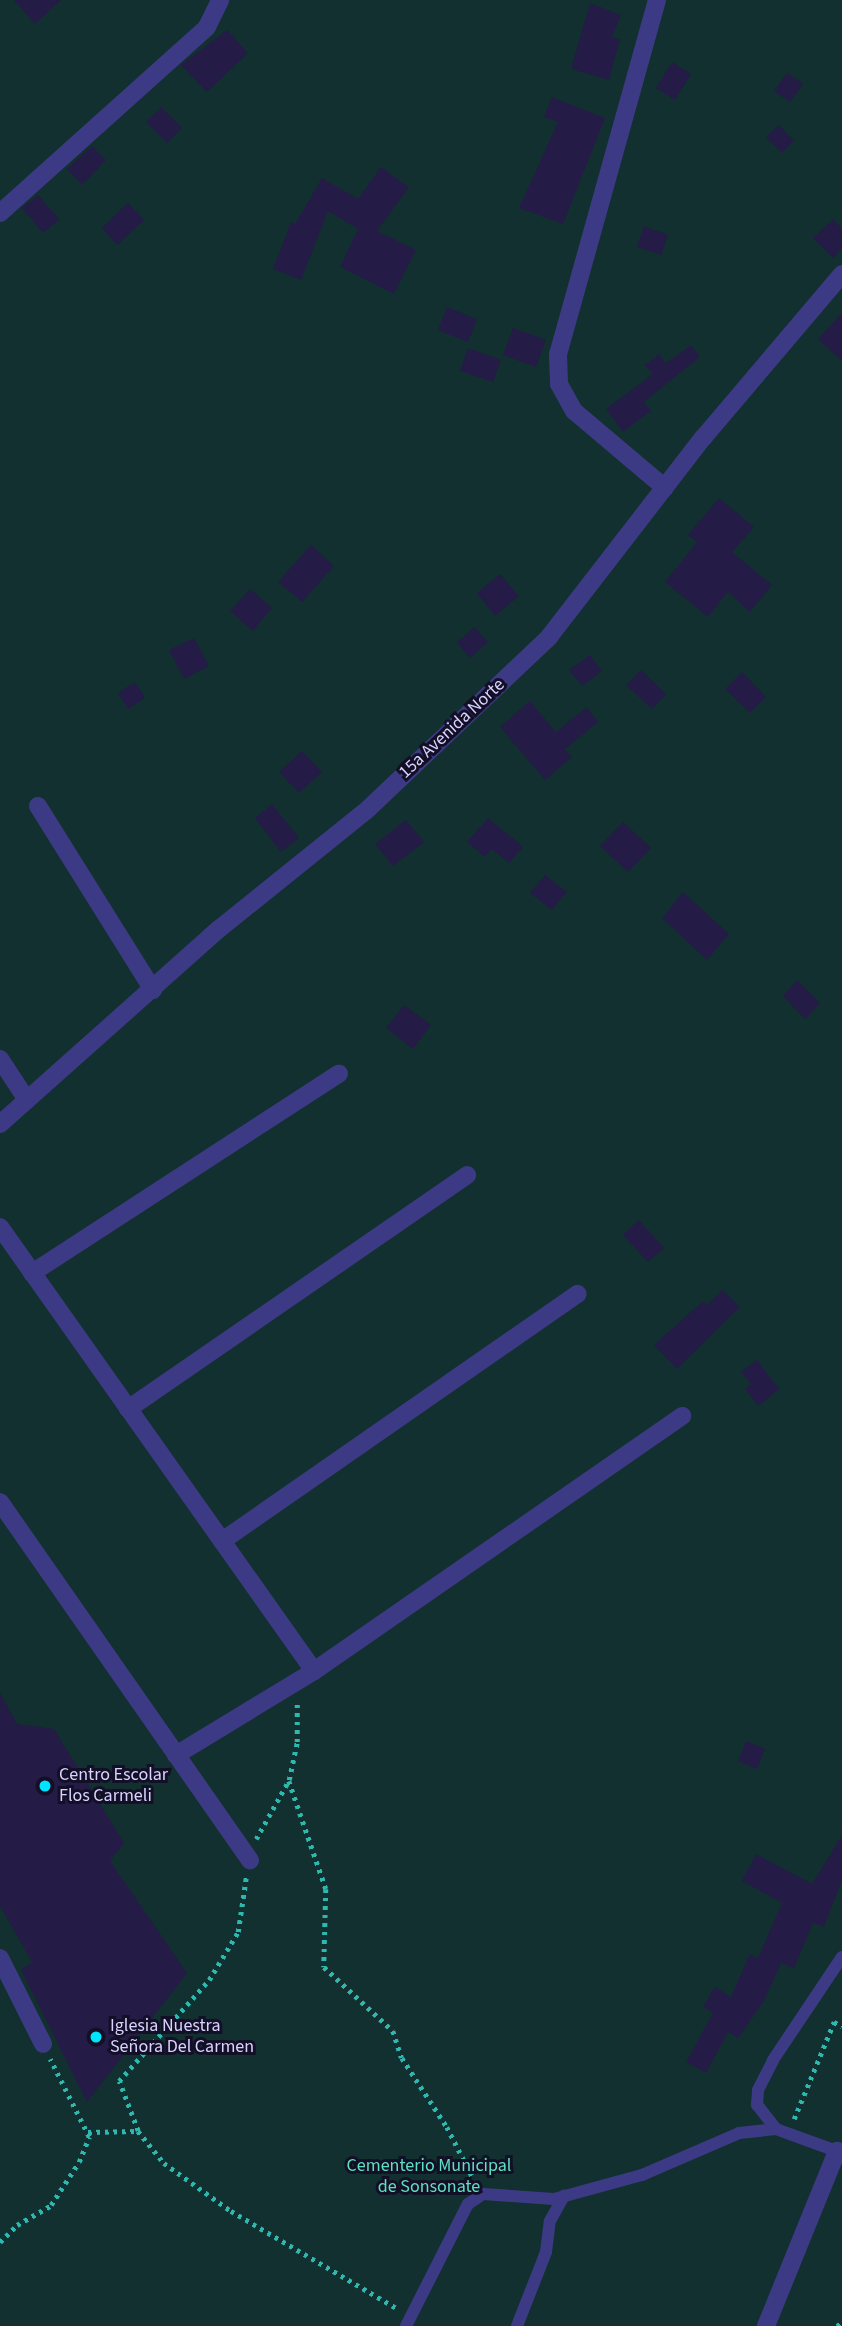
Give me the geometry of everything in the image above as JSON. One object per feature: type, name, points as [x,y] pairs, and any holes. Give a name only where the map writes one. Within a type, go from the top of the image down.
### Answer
[{"type":"street","points":[[0,213],[207,27],[220,0]]},
{"type":"street","points":[[657,0],[558,364],[559,384],[574,411],[665,488]]},
{"type":"street","name":"15a Avenida Norte","points":[[0,1124],[219,929],[368,809],[549,637],[665,488],[842,274]]},
{"type":"street","points":[[38,806],[153,990]]},
{"type":"street","points":[[0,1059],[27,1100]]},
{"type":"street","points":[[32,1273],[339,1074]]},
{"type":"street","points":[[128,1409],[467,1175]]},
{"type":"street","points":[[0,1227],[314,1671]]},
{"type":"street","points":[[222,1541],[578,1294]]},
{"type":"street","points":[[176,1755],[314,1671],[682,1416]]},
{"type":"street","points":[[0,1502],[250,1861]]},
{"type":"street","points":[[0,1958],[6,1987],[43,2045]]},
{"type":"street","points":[[766,2326],[840,2152]]},
{"type":"lane","points":[[840,2152],[782,2131],[763,2117],[758,2090],[842,1957]]},
{"type":"lane","points":[[409,2321],[468,2204],[484,2194],[564,2196],[642,2175],[740,2133],[782,2131]]},
{"type":"lane","points":[[517,2326],[545,2252],[550,2221],[564,2196]]},
{"type":"path","points":[[295,1682],[297,1742],[289,1780],[291,1799],[326,1889],[324,1968],[393,2031],[402,2059],[447,2127],[458,2156],[484,2194]]},
{"type":"path","points":[[289,1780],[260,1827],[250,1861],[238,1932],[209,1980],[119,2081],[138,2131],[164,2163],[231,2211],[409,2321]]},
{"type":"path","points":[[782,2131],[834,2022],[842,2026]]},
{"type":"path","points":[[0,2242],[18,2225],[51,2205],[79,2162],[88,2132],[43,2045]]},
{"type":"path","points":[[88,2132],[138,2131]]},
{"type":"path","points":[[837,2326],[842,2322]]},
{"type":"green space","name":"Cementerio Municipal de Sonsonate","points":[[0,0],[842,0],[842,2326],[0,2326]]},
{"type":"building","points":[[14,0],[61,0],[35,24]]},
{"type":"building","points":[[590,3],[621,15],[612,37],[620,40],[609,80],[571,69]]},
{"type":"building","points":[[227,30],[248,53],[207,92],[181,65]]},
{"type":"building","points":[[672,62],[691,74],[675,100],[656,88]]},
{"type":"building","points":[[787,73],[803,84],[790,102],[774,91]]},
{"type":"building","points":[[552,97],[605,118],[563,224],[519,208],[558,122],[544,117]]},
{"type":"building","points":[[161,107],[182,128],[167,143],[146,122]]},
{"type":"building","points":[[779,125],[794,141],[782,153],[766,137]]},
{"type":"building","points":[[92,146],[106,160],[82,185],[67,169]]},
{"type":"building","points":[[381,167],[409,187],[377,231],[416,250],[394,294],[340,267],[358,229],[328,211],[301,280],[273,269],[291,222],[295,224],[322,178],[358,199]]},
{"type":"building","points":[[38,195],[59,219],[43,233],[22,208]]},
{"type":"building","points":[[128,203],[144,220],[117,245],[102,228]]},
{"type":"building","points":[[833,219],[842,229],[842,248],[833,258],[813,238]]},
{"type":"building","points":[[644,226],[668,235],[661,255],[637,247]]},
{"type":"building","points":[[447,307],[477,319],[468,342],[438,330]]},
{"type":"building","points":[[842,313],[842,361],[818,339]]},
{"type":"building","points":[[513,328],[546,340],[536,367],[503,355]]},
{"type":"building","points":[[691,345],[700,357],[644,402],[651,411],[623,432],[606,409],[653,374],[645,365],[659,354],[666,363]]},
{"type":"building","points":[[468,348],[501,360],[493,382],[460,371]]},
{"type":"building","points":[[719,498],[754,527],[732,552],[772,585],[750,612],[728,592],[708,617],[665,582],[697,542],[688,535]]},
{"type":"building","points":[[311,545],[334,566],[302,602],[278,582]]},
{"type":"building","points":[[500,574],[519,596],[495,616],[477,593]]},
{"type":"building","points":[[250,589],[272,608],[253,631],[230,611]]},
{"type":"building","points":[[475,627],[488,642],[470,658],[457,642]]},
{"type":"building","points":[[194,638],[209,666],[184,679],[169,650]]},
{"type":"building","points":[[590,655],[602,671],[582,686],[569,670]]},
{"type":"building","points":[[641,670],[666,694],[652,709],[626,685]]},
{"type":"building","points":[[742,672],[766,697],[750,713],[725,689]]},
{"type":"building","points":[[135,682],[145,698],[128,709],[118,693]]},
{"type":"building","points":[[530,701],[556,732],[587,707],[598,722],[565,749],[572,757],[545,780],[500,727]]},
{"type":"building","points":[[302,751],[322,772],[299,793],[279,772]]},
{"type":"building","points":[[272,804],[299,838],[281,852],[255,818]]},
{"type":"building","points":[[488,818],[523,847],[509,863],[492,849],[485,857],[467,842]]},
{"type":"building","points":[[406,820],[424,842],[393,866],[375,844]]},
{"type":"building","points":[[623,822],[651,848],[628,872],[600,846]]},
{"type":"building","points":[[545,875],[567,892],[552,910],[530,893]]},
{"type":"building","points":[[683,892],[729,934],[707,960],[662,918]]},
{"type":"building","points":[[797,980],[820,1003],[805,1019],[783,996]]},
{"type":"building","points":[[404,1005],[431,1025],[413,1049],[386,1028]]},
{"type":"building","points":[[639,1220],[664,1248],[648,1262],[623,1235]]},
{"type":"building","points":[[722,1290],[740,1307],[677,1369],[654,1345],[703,1301],[707,1305]]},
{"type":"building","points":[[757,1360],[779,1389],[758,1406],[745,1389],[751,1384],[741,1372]]},
{"type":"building","points":[[0,1693],[17,1724],[54,1729],[124,1843],[110,1861],[187,1973],[87,2102],[21,1970],[32,1962],[0,1906]]},
{"type":"building","points":[[746,1741],[765,1749],[757,1769],[738,1761]]},
{"type":"building","points":[[842,1835],[842,1880],[824,1927],[813,1923],[794,1968],[781,1963],[764,2001],[738,2038],[728,2032],[706,2073],[686,2062],[713,2013],[703,2006],[715,1987],[731,1997],[750,1954],[758,1958],[782,1903],[742,1881],[756,1854],[812,1884]]},
{"type":"place","name":"Centro Escolar Flos Carmeli","points":[[45,1786]]},
{"type":"place","name":"Iglesia Nuestra Señora Del Carmen","points":[[96,2037]]}]
